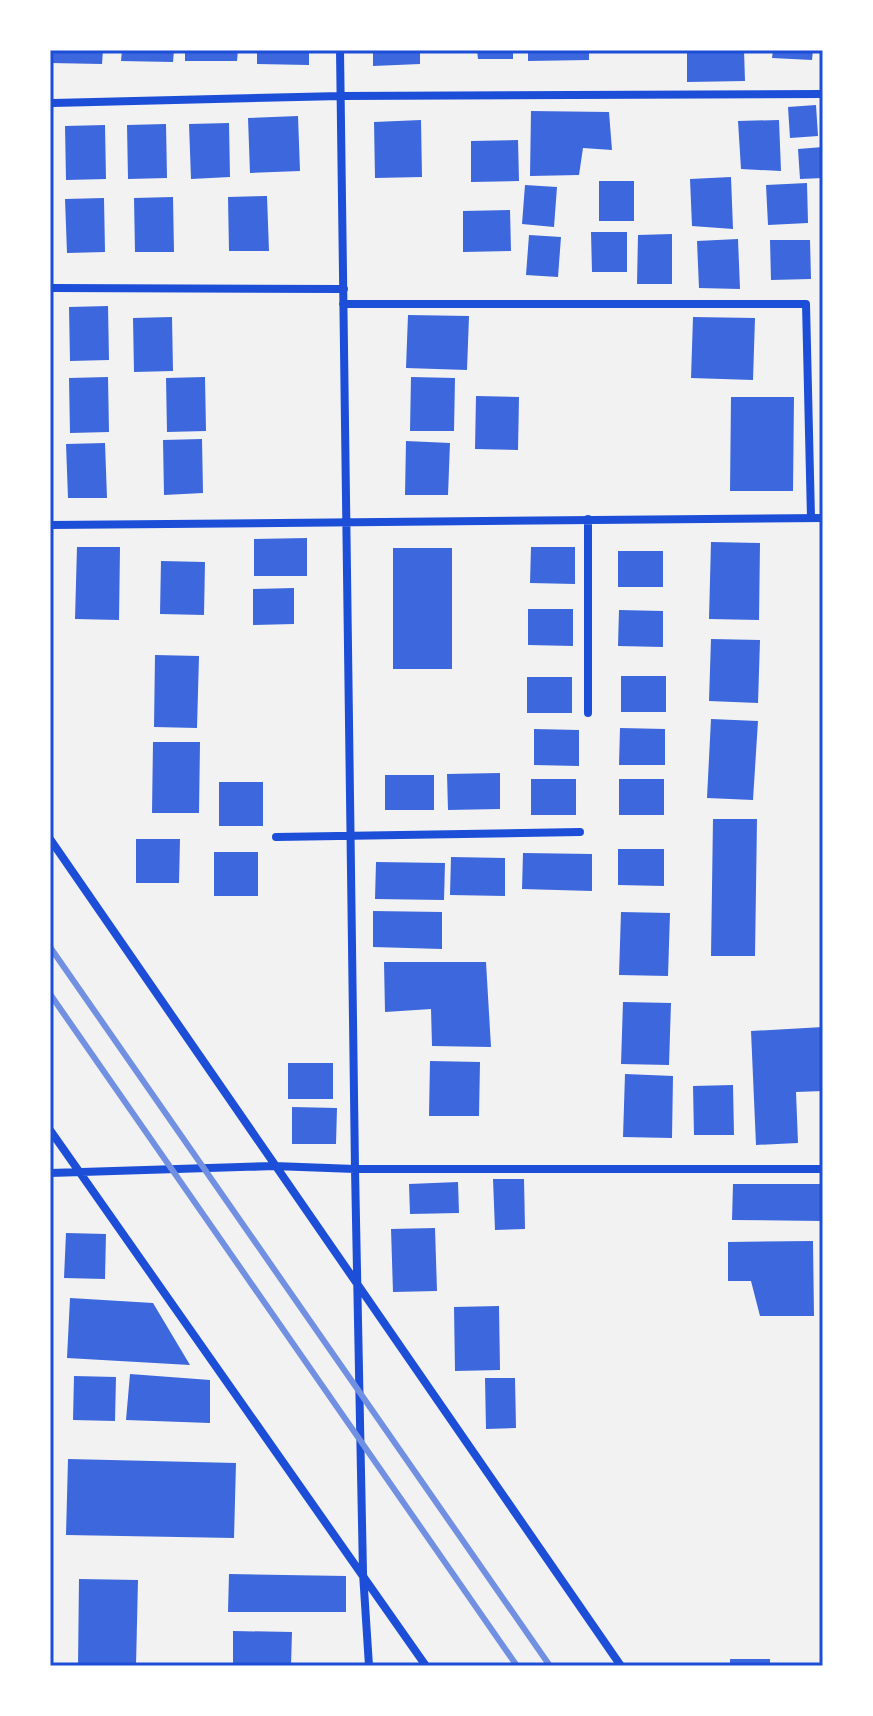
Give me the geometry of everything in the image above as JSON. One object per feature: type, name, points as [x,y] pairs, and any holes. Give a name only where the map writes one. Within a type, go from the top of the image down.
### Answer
[{"type":"street","points":[[340,50],[353,837],[355,1169],[363,1573],[369,1666]]},
{"type":"street","points":[[53,103],[341,96],[823,94]]},
{"type":"street","points":[[52,288],[344,289]]},
{"type":"street","points":[[343,304],[806,304],[811,518]]},
{"type":"street","points":[[50,525],[823,518]]},
{"type":"street","points":[[588,519],[588,713]]},
{"type":"street","points":[[276,837],[580,832]]},
{"type":"street","points":[[50,839],[274,1166],[357,1279],[621,1666]]},
{"type":"street","points":[[50,1130],[426,1666]]},
{"type":"street","points":[[50,1173],[274,1166],[355,1169],[823,1169]]},
{"type":"building","points":[[51,50],[103,50],[102,64],[50,63]]},
{"type":"building","points":[[122,50],[174,50],[173,62],[121,61]]},
{"type":"building","points":[[185,50],[238,50],[237,61],[185,61]]},
{"type":"building","points":[[257,50],[309,50],[309,65],[257,64]]},
{"type":"building","points":[[373,50],[420,50],[420,64],[373,66]]},
{"type":"building","points":[[477,50],[513,50],[513,59],[478,59]]},
{"type":"building","points":[[528,50],[589,50],[589,60],[528,61]]},
{"type":"building","points":[[687,50],[744,50],[745,81],[687,82]]},
{"type":"building","points":[[773,50],[813,50],[812,60],[772,58]]},
{"type":"building","points":[[816,105],[818,136],[790,138],[788,107]]},
{"type":"building","points":[[531,111],[609,112],[612,150],[583,148],[579,175],[530,176]]},
{"type":"building","points":[[298,116],[300,171],[250,173],[248,118]]},
{"type":"building","points":[[421,120],[422,177],[375,178],[374,122]]},
{"type":"building","points":[[779,120],[781,171],[741,169],[738,121]]},
{"type":"building","points":[[229,123],[230,177],[191,179],[189,124]]},
{"type":"building","points":[[166,124],[167,178],[128,179],[127,125]]},
{"type":"building","points":[[105,125],[106,179],[66,180],[65,126]]},
{"type":"building","points":[[518,140],[519,181],[471,182],[471,141]]},
{"type":"building","points":[[823,147],[823,178],[800,179],[798,149]]},
{"type":"building","points":[[731,177],[733,229],[692,226],[690,179]]},
{"type":"building","points":[[599,181],[634,181],[634,221],[599,221]]},
{"type":"building","points":[[807,183],[808,223],[768,225],[766,185]]},
{"type":"building","points":[[525,185],[557,187],[554,227],[522,224]]},
{"type":"building","points":[[267,196],[269,251],[229,251],[228,197]]},
{"type":"building","points":[[173,197],[174,252],[135,252],[134,198]]},
{"type":"building","points":[[104,198],[105,252],[67,253],[65,199]]},
{"type":"building","points":[[510,210],[511,251],[463,252],[463,211]]},
{"type":"building","points":[[591,232],[627,232],[627,272],[592,272]]},
{"type":"building","points":[[672,234],[672,284],[637,284],[638,235]]},
{"type":"building","points":[[529,235],[561,237],[558,277],[526,275]]},
{"type":"building","points":[[738,239],[740,289],[699,288],[697,241]]},
{"type":"building","points":[[770,240],[810,240],[811,279],[771,280]]},
{"type":"building","points":[[108,306],[109,360],[70,361],[69,307]]},
{"type":"building","points":[[408,315],[469,316],[467,370],[406,368]]},
{"type":"building","points":[[172,317],[173,371],[134,372],[133,318]]},
{"type":"building","points":[[693,317],[755,318],[753,380],[691,378]]},
{"type":"building","points":[[108,377],[109,432],[70,433],[69,378]]},
{"type":"building","points":[[205,377],[206,431],[167,432],[166,378]]},
{"type":"building","points":[[411,377],[455,378],[454,431],[410,431]]},
{"type":"building","points":[[476,396],[519,397],[518,450],[475,449]]},
{"type":"building","points":[[731,397],[794,397],[793,491],[730,491]]},
{"type":"building","points":[[202,439],[203,493],[164,495],[163,440]]},
{"type":"building","points":[[406,441],[450,443],[448,495],[405,495]]},
{"type":"building","points":[[105,443],[107,498],[68,498],[66,444]]},
{"type":"building","points":[[307,538],[307,576],[254,576],[254,539]]},
{"type":"building","points":[[711,542],[760,543],[759,620],[709,619]]},
{"type":"building","points":[[77,547],[120,547],[119,620],[75,619]]},
{"type":"building","points":[[531,547],[575,547],[575,584],[530,583]]},
{"type":"building","points":[[393,548],[452,548],[452,669],[393,669]]},
{"type":"building","points":[[618,551],[663,551],[663,587],[618,587]]},
{"type":"building","points":[[161,561],[205,562],[204,615],[160,614]]},
{"type":"building","points":[[294,588],[294,624],[253,625],[253,589]]},
{"type":"building","points":[[528,609],[573,609],[573,646],[528,645]]},
{"type":"building","points":[[619,610],[663,611],[663,647],[618,646]]},
{"type":"building","points":[[711,639],[760,640],[758,703],[709,701]]},
{"type":"building","points":[[155,655],[199,656],[197,728],[154,727]]},
{"type":"building","points":[[621,676],[666,676],[666,712],[621,712]]},
{"type":"building","points":[[527,677],[572,677],[572,713],[527,713]]},
{"type":"building","points":[[711,719],[758,721],[753,800],[707,798]]},
{"type":"building","points":[[620,728],[665,729],[665,765],[619,765]]},
{"type":"building","points":[[534,729],[579,730],[579,766],[534,765]]},
{"type":"building","points":[[153,742],[200,742],[199,813],[152,813]]},
{"type":"building","points":[[500,773],[500,809],[448,810],[447,774]]},
{"type":"building","points":[[385,775],[434,775],[434,810],[385,810]]},
{"type":"building","points":[[531,779],[576,779],[576,815],[531,815]]},
{"type":"building","points":[[619,779],[664,779],[664,815],[619,815]]},
{"type":"building","points":[[219,782],[263,782],[263,826],[219,826]]},
{"type":"building","points":[[713,819],[757,819],[755,956],[711,956]]},
{"type":"building","points":[[136,839],[180,839],[179,883],[136,883]]},
{"type":"building","points":[[618,849],[664,849],[664,886],[618,885]]},
{"type":"building","points":[[214,852],[258,852],[258,896],[214,896]]},
{"type":"building","points":[[523,853],[592,854],[592,891],[522,889]]},
{"type":"building","points":[[451,857],[505,858],[505,896],[450,895]]},
{"type":"building","points":[[376,862],[445,863],[444,900],[375,899]]},
{"type":"building","points":[[373,911],[442,912],[442,949],[373,947]]},
{"type":"building","points":[[621,912],[670,913],[668,976],[619,975]]},
{"type":"building","points":[[384,962],[486,962],[491,1047],[432,1046],[431,1009],[385,1012]]},
{"type":"building","points":[[623,1002],[671,1003],[669,1065],[621,1064]]},
{"type":"building","points":[[823,1027],[823,1091],[796,1092],[798,1143],[756,1145],[751,1031]]},
{"type":"building","points":[[430,1061],[480,1062],[479,1116],[429,1116]]},
{"type":"building","points":[[288,1063],[333,1063],[333,1099],[288,1099]]},
{"type":"building","points":[[625,1074],[673,1076],[672,1138],[623,1137]]},
{"type":"building","points":[[733,1085],[734,1135],[694,1135],[693,1086]]},
{"type":"building","points":[[292,1107],[337,1108],[336,1144],[292,1144]]},
{"type":"building","points":[[493,1179],[524,1179],[525,1229],[495,1230]]},
{"type":"building","points":[[458,1182],[459,1213],[410,1214],[409,1184]]},
{"type":"building","points":[[733,1184],[823,1184],[823,1221],[732,1220]]},
{"type":"building","points":[[435,1228],[437,1291],[393,1292],[391,1229]]},
{"type":"building","points":[[66,1233],[106,1234],[105,1279],[64,1278]]},
{"type":"building","points":[[813,1241],[814,1316],[760,1316],[751,1281],[728,1281],[728,1242]]},
{"type":"building","points":[[70,1298],[153,1303],[190,1365],[67,1358]]},
{"type":"building","points":[[499,1306],[500,1370],[455,1371],[454,1307]]},
{"type":"building","points":[[130,1374],[210,1380],[210,1423],[126,1420]]},
{"type":"building","points":[[74,1376],[116,1377],[115,1421],[73,1420]]},
{"type":"building","points":[[485,1378],[515,1378],[516,1428],[486,1429]]},
{"type":"building","points":[[68,1459],[236,1463],[234,1538],[66,1535]]},
{"type":"building","points":[[229,1574],[346,1576],[346,1612],[228,1612]]},
{"type":"building","points":[[79,1579],[138,1580],[136,1666],[78,1666]]},
{"type":"building","points":[[50,1592],[53,1592],[53,1659],[50,1659]]},
{"type":"building","points":[[233,1631],[292,1632],[291,1666],[233,1666]]},
{"type":"building","points":[[730,1659],[770,1659],[770,1666],[730,1666]]},
{"type":"railway","points":[[50,947],[550,1666]]},
{"type":"railway","points":[[50,994],[517,1666]]}]
